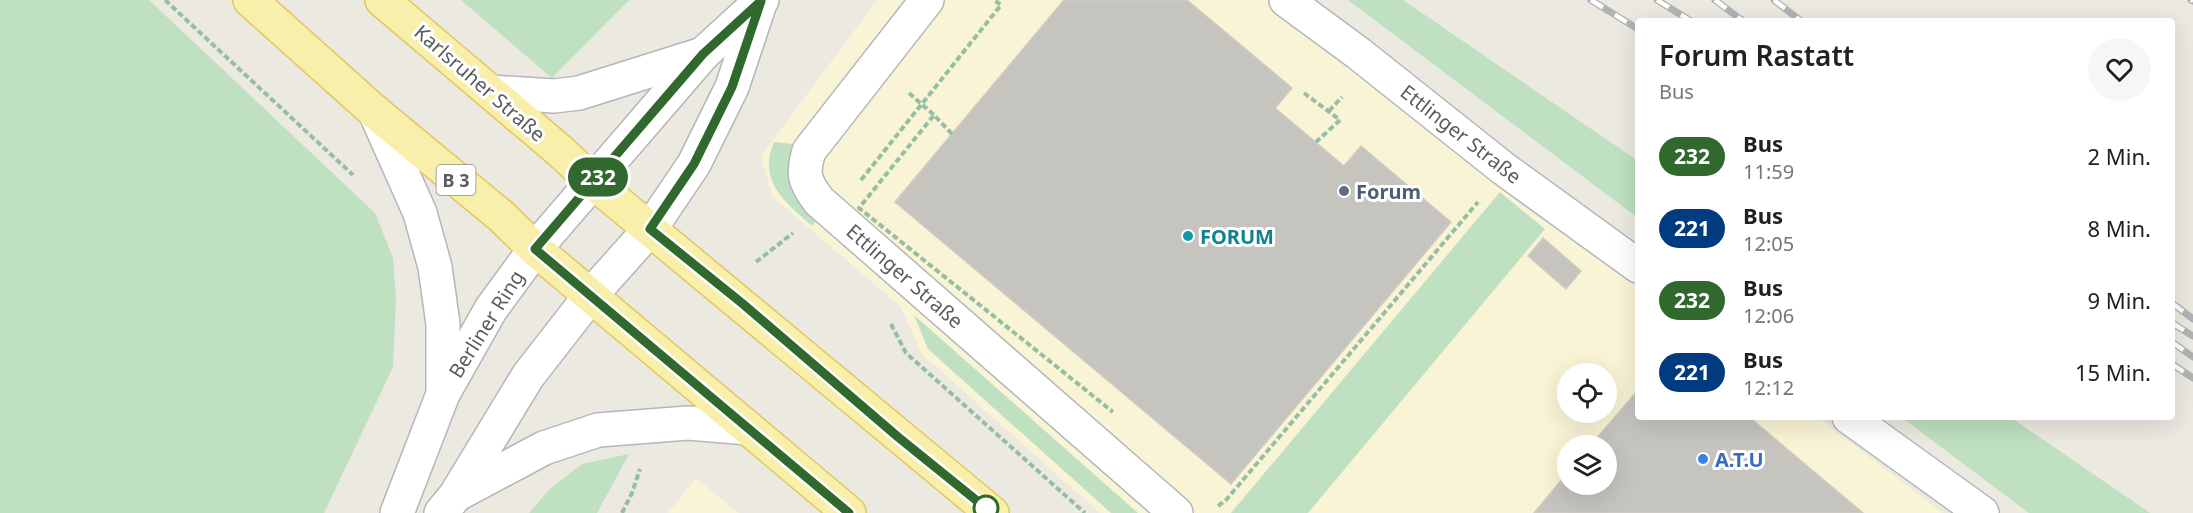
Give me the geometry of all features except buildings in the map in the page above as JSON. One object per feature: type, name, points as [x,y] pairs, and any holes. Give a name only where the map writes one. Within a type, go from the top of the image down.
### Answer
[{"type":"main road","name":"B 3","points":[[250,0],[375,112],[501,216],[535,249],[849,513]]},
{"type":"main road","name":"Karlsruher Straße","points":[[382,0],[593,182],[743,304],[898,437],[992,513]]},
{"type":"street","name":"Ettlinger Straße","points":[[927,0],[809,151],[804,169],[808,186],[826,208],[1176,513]]},
{"type":"street","name":"Ettlinger Straße","points":[[1286,0],[1367,60],[1504,169],[1635,264]]},
{"type":"street","name":"Berliner Ring","points":[[397,513],[443,394],[491,309],[535,249],[703,54],[761,1]]},
{"type":"street","name":"Berliner Ring","points":[[448,504],[528,376],[591,295],[650,229],[694,164],[732,87],[761,1]]},
{"type":"street","points":[[491,92],[554,96],[579,93],[703,54]]},
{"type":"street","points":[[375,112],[420,213],[435,267],[443,324],[443,394]]},
{"type":"street","points":[[1853,420],[1982,513]]},
{"type":"street","points":[[448,504],[544,448],[598,430],[688,423],[748,428]]},
{"type":"path","points":[[165,0],[356,177]]},
{"type":"path","points":[[854,189],[1001,5],[994,0]]},
{"type":"path","points":[[1304,93],[1340,120],[1316,142]]},
{"type":"path","points":[[910,94],[952,134]]},
{"type":"path","points":[[934,115],[859,208],[1113,412]]},
{"type":"path","points":[[1226,500],[1468,214]]},
{"type":"path","points":[[888,316],[906,353],[1085,513]]},
{"type":"path","points":[[622,513],[642,464]]},
{"type":"shaded area","points":[[877,0],[1271,0],[1635,278],[1635,420],[1821,420],[1943,513],[1100,513],[922,354],[901,307],[773,197],[761,156]]},
{"type":"shaded area","points":[[696,478],[739,513],[668,513]]},
{"type":"green space","points":[[0,0],[149,0],[375,213],[393,258],[396,300],[393,367],[324,513],[0,513]]},
{"type":"green space","points":[[461,0],[629,0],[552,78]]},
{"type":"green space","points":[[1348,0],[1403,0],[1635,159],[1635,216]]},
{"type":"green space","points":[[774,142],[803,145],[821,215],[812,226],[784,199],[771,179],[769,168]]},
{"type":"green space","points":[[1500,192],[1545,229],[1308,513],[1231,513]]},
{"type":"green space","points":[[914,315],[1138,513],[1111,513],[928,349]]},
{"type":"green space","points":[[1905,420],[2014,420],[2150,513],[2029,513]]},
{"type":"green space","points":[[629,454],[597,513],[529,513],[551,488],[582,464]]},
{"type":"railway","points":[[1591,0],[1635,27]]},
{"type":"railway","points":[[1657,0],[1686,18]]},
{"type":"railway","points":[[1715,0],[1739,18]]},
{"type":"railway","points":[[1774,0],[1797,18]]},
{"type":"railway","points":[[2175,305],[2193,319]]},
{"type":"railway","points":[[2175,325],[2193,336]]},
{"type":"railway","points":[[2175,344],[2193,357]]},
{"type":"railway","points":[[2175,366],[2193,378]]},
{"type":"bus line","name":"232","points":[[849,513],[535,249],[703,54],[761,1],[732,87],[694,164],[650,229],[992,513]]},
{"type":"place","name":"Forum","points":[[1344,191]]},
{"type":"place","name":"FORUM","points":[[1188,236]]},
{"type":"place","name":"A.T.U","points":[[1703,459]]}]
